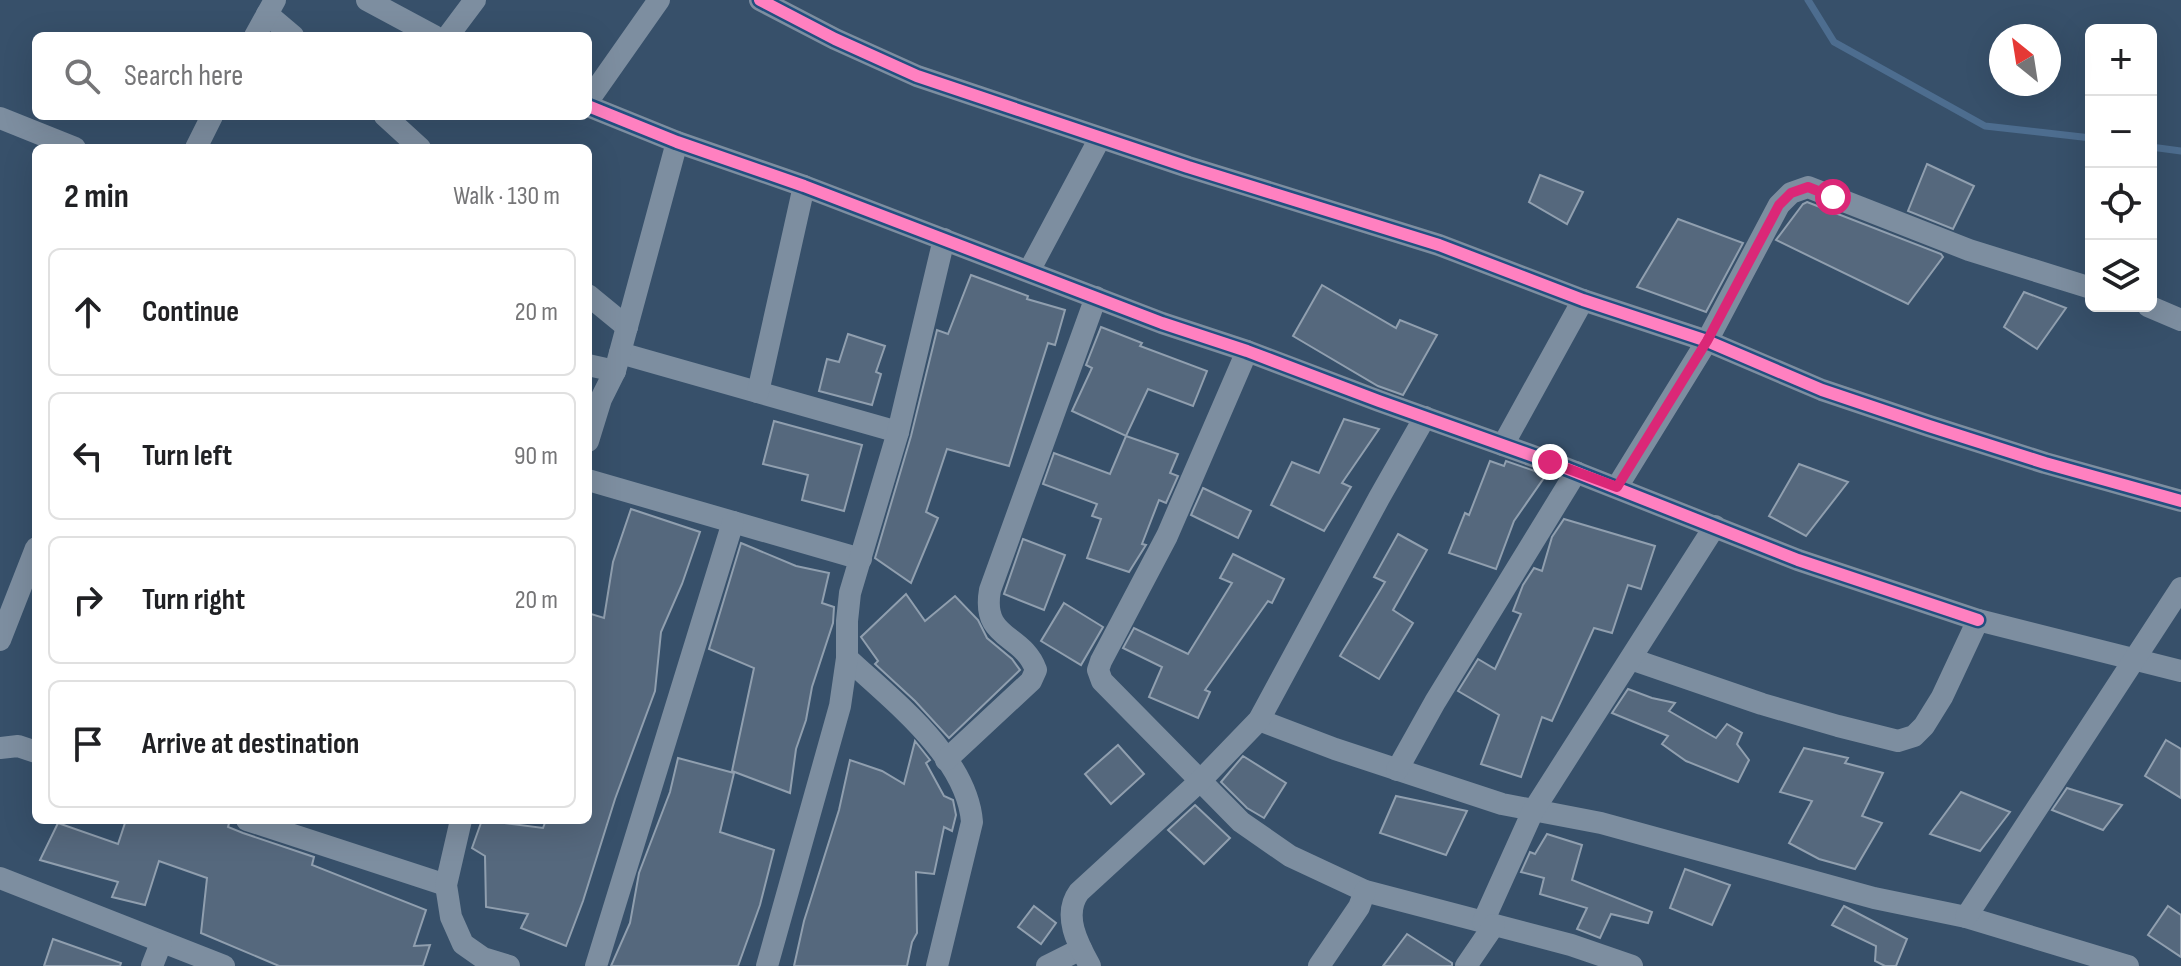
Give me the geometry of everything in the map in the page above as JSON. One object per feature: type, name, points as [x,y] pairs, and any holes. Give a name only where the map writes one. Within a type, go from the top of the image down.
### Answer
[{"type":"street","points":[[367,0],[427,32]]},
{"type":"street","points":[[451,32],[475,0]]},
{"type":"street","points":[[592,98],[659,0]]},
{"type":"street","points":[[760,0],[835,39],[917,76],[1100,138],[1439,245],[1583,300],[1707,341],[1822,390],[2045,463],[2181,501]]},
{"type":"street","points":[[257,32],[271,7],[290,32]]},
{"type":"street","points":[[592,106],[677,142],[804,186],[1162,323],[1247,351],[1617,487],[1798,560],[1978,620],[2181,671]]},
{"type":"street","points":[[0,118],[65,144]]},
{"type":"street","points":[[198,144],[210,120]]},
{"type":"street","points":[[389,120],[416,144]]},
{"type":"street","points":[[1029,271],[1100,138]]},
{"type":"street","points":[[592,428],[618,362],[677,142]]},
{"type":"street","points":[[758,392],[804,186]]},
{"type":"street","points":[[1617,487],[1707,341],[1779,205],[1791,193],[1808,187],[1969,250],[2085,286]]},
{"type":"street","points":[[767,966],[840,706],[847,658],[850,593],[898,432],[944,239]]},
{"type":"street","points":[[946,760],[1031,681],[1036,670],[1032,659],[994,624],[987,608],[988,599],[1096,297]]},
{"type":"street","points":[[592,298],[627,327]]},
{"type":"street","points":[[1503,445],[1583,300]]},
{"type":"street","points":[[2157,310],[2181,320]]},
{"type":"street","points":[[1247,351],[1167,536],[1098,670],[1102,681],[1241,822],[1290,856],[1365,891],[1571,945],[1632,966]]},
{"type":"street","points":[[592,365],[618,362],[758,392],[898,432]]},
{"type":"street","points":[[1047,966],[1085,958],[1070,914],[1072,902],[1079,892],[1200,781],[1259,720],[1425,417]]},
{"type":"street","points":[[1397,770],[1435,702],[1576,472]]},
{"type":"street","points":[[592,481],[861,559]]},
{"type":"street","points":[[596,966],[733,522]]},
{"type":"street","points":[[1466,966],[1488,924],[1533,811],[1715,526]]},
{"type":"street","points":[[0,640],[32,558]]},
{"type":"street","points":[[1966,917],[2181,588]]},
{"type":"street","points":[[1631,659],[1762,704],[1898,741],[1914,736],[1924,726],[1942,697],[1978,620]]},
{"type":"street","points":[[847,658],[927,734],[971,802],[972,822],[937,966]]},
{"type":"street","points":[[1259,720],[1502,804],[1601,823],[1874,898],[1966,917],[2128,966]]},
{"type":"street","points":[[0,748],[18,746],[32,751]]},
{"type":"street","points":[[259,824],[446,885]]},
{"type":"street","points":[[460,824],[446,885],[451,917],[463,944],[481,962],[509,966]]},
{"type":"street","points":[[0,878],[224,966]]},
{"type":"street","points":[[1319,966],[1359,907],[1365,891]]},
{"type":"street","points":[[152,966],[161,943]]},
{"type":"building","points":[[1927,164],[1974,186],[1953,229],[1908,211]]},
{"type":"building","points":[[1540,175],[1583,192],[1567,224],[1529,202]]},
{"type":"building","points":[[1807,202],[1943,257],[1908,304],[1776,240]]},
{"type":"building","points":[[1678,219],[1743,243],[1706,312],[1637,287]]},
{"type":"building","points":[[971,275],[1028,296],[1027,299],[1065,310],[1055,345],[1048,343],[1009,466],[947,449],[926,512],[938,518],[911,583],[875,558],[911,436],[937,330],[948,334]]},
{"type":"building","points":[[1322,285],[1396,328],[1400,320],[1437,335],[1403,395],[1378,386],[1293,336]]},
{"type":"building","points":[[2024,292],[2066,308],[2037,349],[2004,327]]},
{"type":"building","points":[[1101,327],[1142,343],[1140,346],[1207,371],[1193,406],[1148,389],[1126,436],[1072,411],[1092,368],[1086,365]]},
{"type":"building","points":[[848,334],[885,346],[876,372],[881,374],[872,405],[819,391],[827,359],[839,362]]},
{"type":"building","points":[[1344,419],[1379,429],[1342,483],[1351,487],[1324,531],[1271,505],[1292,462],[1319,473]]},
{"type":"building","points":[[774,421],[862,445],[844,511],[802,500],[808,475],[763,464]]},
{"type":"building","points":[[1126,436],[1178,454],[1170,473],[1178,476],[1166,503],[1159,500],[1142,544],[1146,545],[1129,572],[1087,558],[1101,519],[1092,516],[1097,504],[1043,484],[1054,453],[1110,474]]},
{"type":"building","points":[[1490,461],[1504,466],[1506,461],[1546,475],[1514,521],[1496,569],[1449,553],[1465,513],[1469,515]]},
{"type":"building","points":[[1799,464],[1848,482],[1806,536],[1769,516]]},
{"type":"building","points":[[1203,488],[1251,511],[1238,538],[1191,515]]},
{"type":"building","points":[[631,509],[700,532],[661,632],[655,691],[566,946],[521,928],[528,914],[486,907],[485,856],[472,848],[481,824],[543,828],[544,824],[592,824],[592,614],[604,618],[613,562]]},
{"type":"building","points":[[1564,519],[1655,546],[1641,589],[1628,585],[1612,633],[1594,628],[1552,721],[1542,717],[1521,777],[1481,764],[1499,715],[1458,691],[1478,659],[1495,669],[1521,614],[1513,611],[1523,585],[1534,568],[1542,571],[1552,537]]},
{"type":"building","points":[[1398,534],[1427,550],[1393,610],[1413,623],[1379,679],[1340,656],[1385,582],[1374,577]]},
{"type":"building","points":[[1023,539],[1065,555],[1044,610],[1004,594]]},
{"type":"building","points":[[741,543],[796,566],[829,573],[822,603],[834,607],[833,623],[796,749],[790,793],[732,771],[754,668],[709,649]]},
{"type":"building","points":[[1233,554],[1284,579],[1272,603],[1268,601],[1205,690],[1210,692],[1198,718],[1149,697],[1162,667],[1123,648],[1134,628],[1188,654],[1232,583],[1220,578]]},
{"type":"building","points":[[906,594],[925,621],[955,596],[978,620],[987,638],[1020,670],[949,738],[875,664],[878,661],[861,637]]},
{"type":"building","points":[[1064,603],[1103,627],[1081,665],[1041,641]]},
{"type":"building","points":[[1628,689],[1675,703],[1669,711],[1716,738],[1727,724],[1742,733],[1737,744],[1749,760],[1738,782],[1686,761],[1662,744],[1668,736],[1612,713]]},
{"type":"building","points":[[2166,740],[2181,749],[2181,798],[2145,776]]},
{"type":"building","points":[[915,741],[930,760],[926,763],[944,796],[953,800],[956,815],[952,831],[944,827],[934,874],[916,872],[917,933],[907,966],[794,966],[804,921],[839,810],[850,760],[882,771],[904,784]]},
{"type":"building","points":[[1118,745],[1144,774],[1111,804],[1085,774]]},
{"type":"building","points":[[1804,748],[1848,758],[1845,763],[1883,773],[1862,816],[1882,823],[1855,869],[1819,859],[1789,843],[1812,801],[1780,792]]},
{"type":"building","points":[[1243,756],[1286,783],[1264,818],[1247,808],[1221,782]]},
{"type":"building","points":[[678,758],[734,773],[720,832],[774,850],[760,905],[738,966],[611,966],[630,923],[639,873],[670,792]]},
{"type":"building","points":[[2067,788],[2122,805],[2103,830],[2052,810]]},
{"type":"building","points":[[1961,792],[2010,812],[1980,851],[1930,834]]},
{"type":"building","points":[[1396,796],[1467,811],[1446,855],[1380,833]]},
{"type":"building","points":[[1195,805],[1230,838],[1204,864],[1168,830]]},
{"type":"building","points":[[58,824],[118,844],[125,824],[229,824],[228,827],[243,833],[314,857],[312,865],[426,910],[414,946],[430,945],[423,966],[279,966],[201,933],[207,878],[159,861],[145,905],[112,897],[118,882],[40,860]]},
{"type":"building","points":[[1547,834],[1582,845],[1572,880],[1652,912],[1648,923],[1611,914],[1600,938],[1577,929],[1587,908],[1540,894],[1544,878],[1521,872],[1530,852],[1535,854]]},
{"type":"building","points":[[1685,869],[1730,885],[1712,925],[1670,908]]},
{"type":"building","points":[[1034,906],[1056,923],[1041,944],[1018,927]]},
{"type":"building","points":[[1844,906],[1907,939],[1896,966],[1885,966],[1875,961],[1876,946],[1832,925]]},
{"type":"building","points":[[2168,906],[2181,915],[2181,957],[2148,935]]},
{"type":"building","points":[[1407,934],[1452,963],[1452,966],[1383,966]]},
{"type":"building","points":[[53,939],[121,963],[120,966],[44,966]]},
{"type":"waterway","points":[[1808,0],[1834,42],[1985,126],[2085,137]]},
{"type":"waterway","points":[[2157,148],[2181,151]]},
{"type":"cycle path","points":[[760,0],[835,39],[917,76],[1188,167],[1439,245],[1583,300],[1707,341],[1822,390],[1929,426],[2181,501]]},
{"type":"cycle path","points":[[592,108],[1162,323],[1550,462],[1798,560],[1978,620]]},
{"type":"route","points":[[1550,462],[1617,487],[1707,341],[1779,205],[1791,193],[1808,187],[1833,197]]}]
